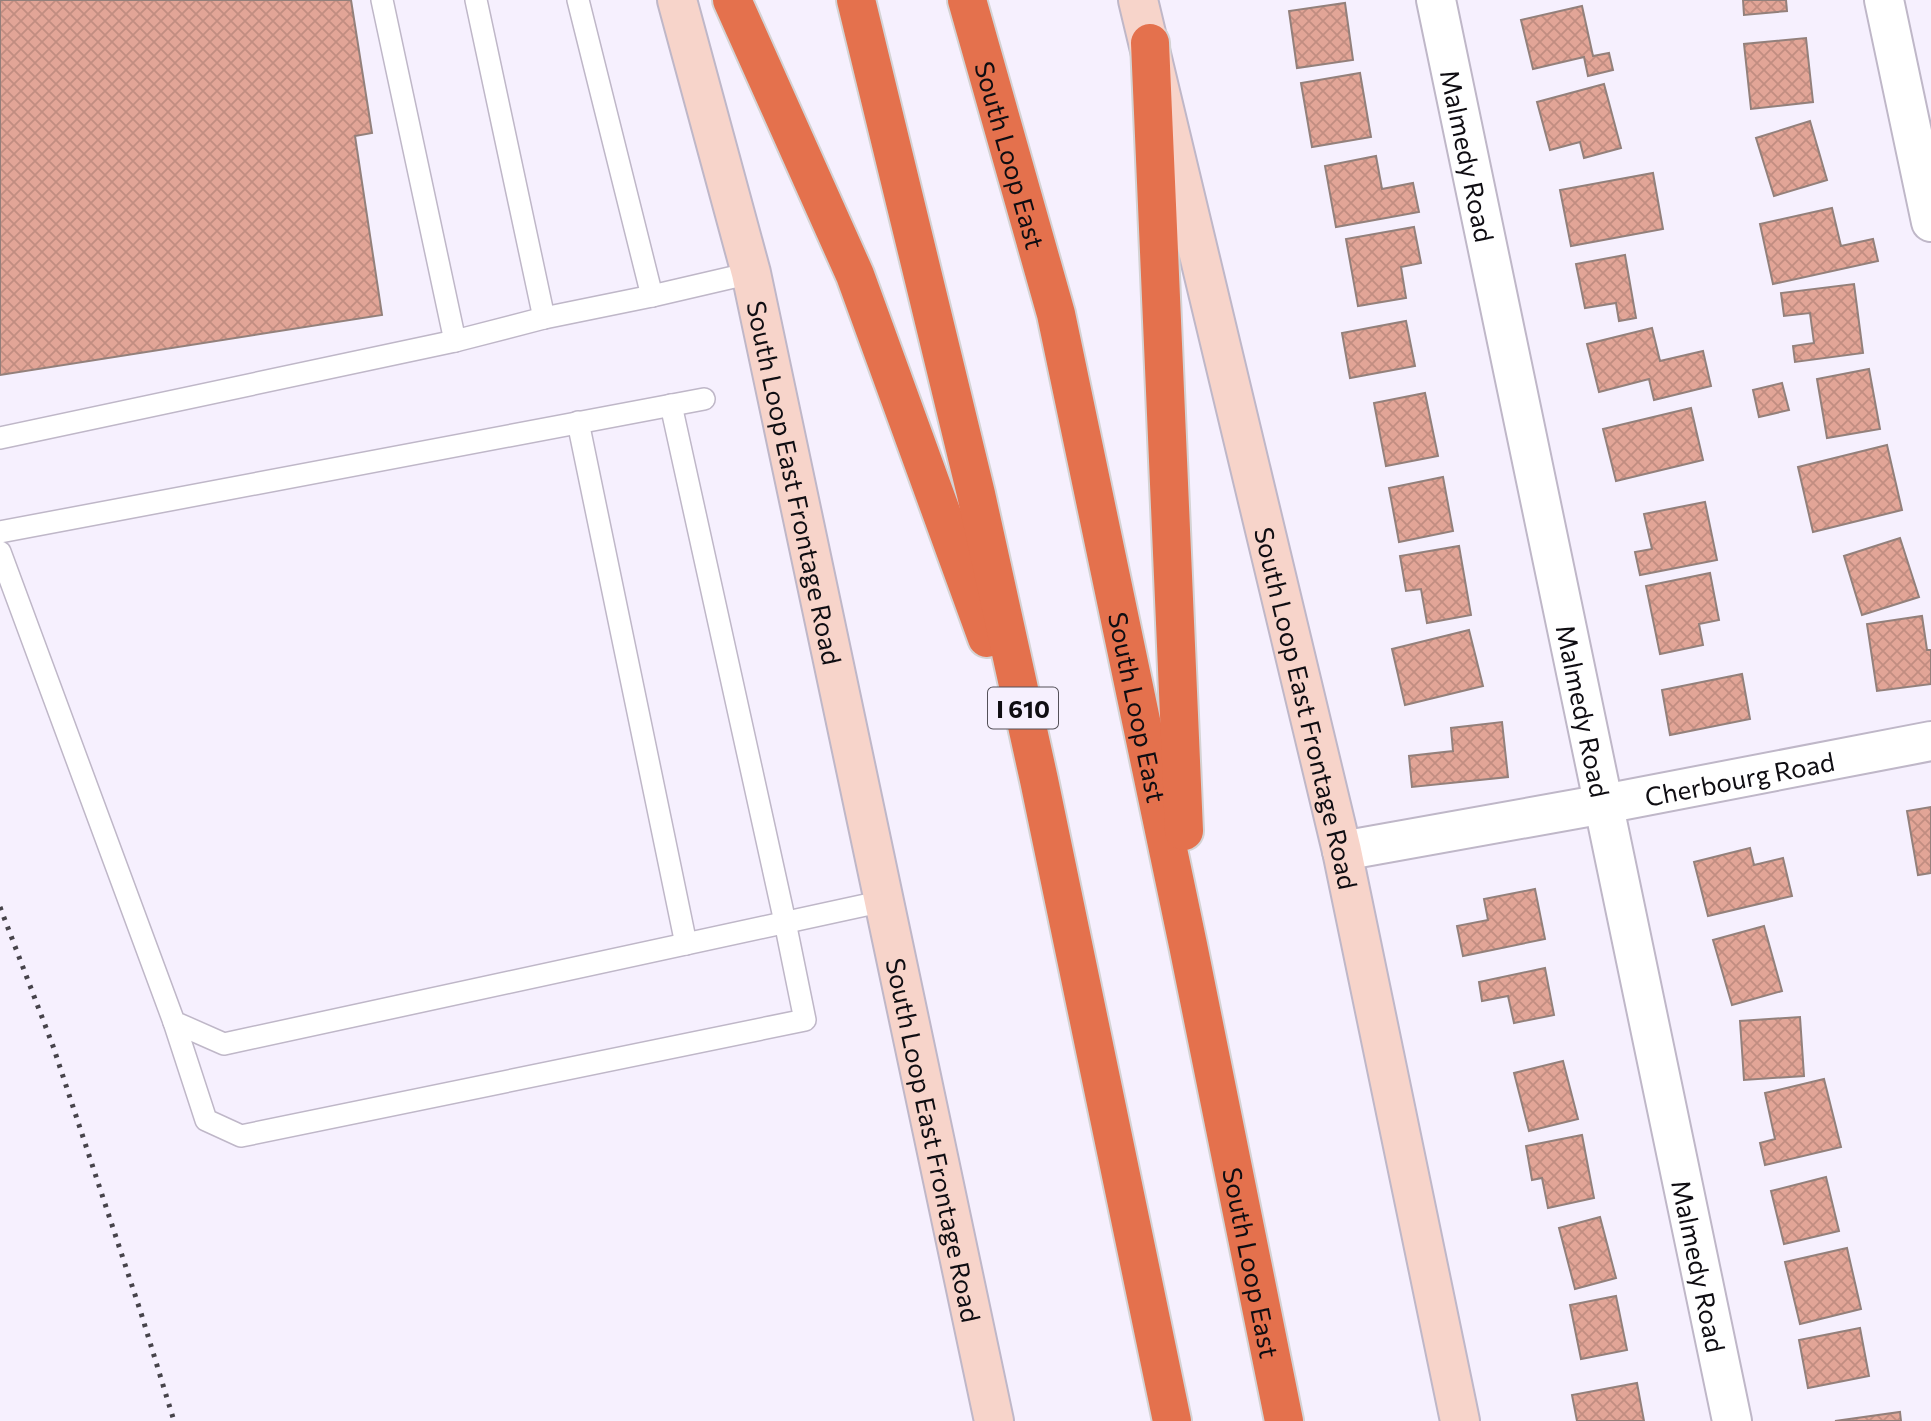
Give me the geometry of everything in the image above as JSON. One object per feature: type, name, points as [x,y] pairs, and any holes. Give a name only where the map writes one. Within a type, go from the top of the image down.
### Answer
[{"type":"highway","points":[[732,0],[855,275],[1039,780]]},
{"type":"highway","name":"I 610","points":[[856,0],[976,494],[1039,780],[1172,1421]]},
{"type":"highway","name":"South Loop East","points":[[967,0],[1056,314],[1284,1421]]},
{"type":"highway","points":[[1150,43],[1188,945]]},
{"type":"main road","name":"South Loop East Frontage Road","points":[[677,0],[751,273],[994,1421]]},
{"type":"main road","name":"South Loop East Frontage Road","points":[[1138,0],[1342,851],[1461,1421]]},
{"type":"street","name":"Malmedy Road","points":[[1436,0],[1732,1421]]},
{"type":"street","points":[[1884,0],[1931,222]]},
{"type":"street","name":"Cherbourg Road","points":[[1342,851],[1931,741]]},
{"type":"lane","points":[[382,0],[455,341]]},
{"type":"lane","points":[[476,0],[544,318]]},
{"type":"lane","points":[[578,0],[652,296]]},
{"type":"lane","points":[[0,438],[455,341],[544,318],[751,273]]},
{"type":"lane","points":[[0,532],[704,399]]},
{"type":"lane","points":[[0,552],[174,1022],[206,1120],[241,1136],[805,1020],[671,405]]},
{"type":"lane","points":[[579,422],[686,944]]},
{"type":"lane","points":[[174,1022],[224,1044],[884,901]]},
{"type":"building","points":[[0,0],[351,0],[372,133],[355,136],[382,315],[0,375]]},
{"type":"building","points":[[1743,0],[1786,0],[1787,11],[1744,15]]},
{"type":"building","points":[[1345,3],[1353,60],[1297,68],[1289,11]]},
{"type":"building","points":[[1582,6],[1593,56],[1609,53],[1613,70],[1588,76],[1584,57],[1533,69],[1521,20]]},
{"type":"building","points":[[1806,38],[1813,102],[1751,109],[1744,44]]},
{"type":"building","points":[[1360,73],[1371,137],[1312,147],[1301,83]]},
{"type":"building","points":[[1604,84],[1621,148],[1584,158],[1580,142],[1550,150],[1537,102]]},
{"type":"building","points":[[1810,121],[1827,180],[1774,196],[1756,138]]},
{"type":"building","points":[[1376,156],[1382,189],[1413,183],[1419,212],[1336,227],[1325,166]]},
{"type":"building","points":[[1653,173],[1663,229],[1571,246],[1560,190]]},
{"type":"building","points":[[1832,208],[1841,246],[1873,239],[1878,261],[1773,284],[1760,224]]},
{"type":"building","points":[[1414,227],[1421,263],[1401,267],[1406,298],[1358,306],[1346,239]]},
{"type":"building","points":[[1625,255],[1636,318],[1619,321],[1616,303],[1585,308],[1576,264]]},
{"type":"building","points":[[1854,284],[1863,353],[1795,362],[1793,346],[1814,343],[1810,313],[1784,316],[1781,293]]},
{"type":"building","points":[[1406,321],[1415,366],[1350,378],[1342,333]]},
{"type":"building","points":[[1652,328],[1660,361],[1703,351],[1711,386],[1654,400],[1649,379],[1599,392],[1587,344]]},
{"type":"building","points":[[1869,369],[1880,429],[1827,438],[1817,379]]},
{"type":"building","points":[[1782,383],[1789,410],[1759,417],[1753,390]]},
{"type":"building","points":[[1425,393],[1438,456],[1386,466],[1374,403]]},
{"type":"building","points":[[1691,408],[1703,460],[1616,481],[1603,429]]},
{"type":"building","points":[[1887,445],[1902,510],[1813,532],[1798,467]]},
{"type":"building","points":[[1443,477],[1453,531],[1399,542],[1389,488]]},
{"type":"building","points":[[1705,502],[1717,560],[1640,575],[1635,552],[1652,549],[1644,514]]},
{"type":"building","points":[[1900,538],[1919,597],[1862,615],[1844,556]]},
{"type":"building","points":[[1459,546],[1471,615],[1427,623],[1421,589],[1406,591],[1400,556]]},
{"type":"building","points":[[1710,573],[1719,620],[1699,624],[1703,645],[1660,654],[1646,586]]},
{"type":"building","points":[[1922,616],[1927,650],[1931,650],[1931,684],[1877,691],[1867,624]]},
{"type":"building","points":[[1469,630],[1483,686],[1405,705],[1392,649]]},
{"type":"building","points":[[1742,674],[1750,719],[1670,735],[1662,690]]},
{"type":"building","points":[[1502,722],[1508,777],[1412,787],[1409,756],[1453,751],[1451,728]]},
{"type":"building","points":[[1931,807],[1931,873],[1918,875],[1907,811]]},
{"type":"building","points":[[1750,848],[1754,865],[1783,858],[1792,896],[1708,916],[1694,862]]},
{"type":"building","points":[[1535,889],[1545,939],[1463,956],[1457,926],[1488,920],[1484,899]]},
{"type":"building","points":[[1764,926],[1782,991],[1732,1005],[1713,940]]},
{"type":"building","points":[[1545,968],[1554,1015],[1514,1023],[1508,996],[1482,1001],[1479,982]]},
{"type":"building","points":[[1800,1017],[1804,1076],[1744,1080],[1740,1021]]},
{"type":"building","points":[[1563,1061],[1578,1119],[1529,1131],[1514,1073]]},
{"type":"building","points":[[1824,1079],[1841,1147],[1765,1165],[1760,1143],[1775,1139],[1765,1093]]},
{"type":"building","points":[[1582,1135],[1594,1198],[1548,1208],[1542,1178],[1532,1180],[1526,1146]]},
{"type":"building","points":[[1826,1177],[1839,1231],[1784,1244],[1771,1191]]},
{"type":"building","points":[[1600,1217],[1616,1278],[1575,1289],[1559,1228]]},
{"type":"building","points":[[1847,1248],[1861,1309],[1800,1324],[1785,1262]]},
{"type":"building","points":[[1616,1296],[1627,1350],[1581,1359],[1570,1305]]},
{"type":"building","points":[[1860,1328],[1869,1376],[1808,1388],[1799,1340]]},
{"type":"building","points":[[1637,1383],[1644,1421],[1577,1421],[1572,1395]]},
{"type":"building","points":[[1900,1412],[1901,1421],[1835,1421]]},
{"type":"railway","points":[[0,907],[53,1046],[174,1421]]}]
